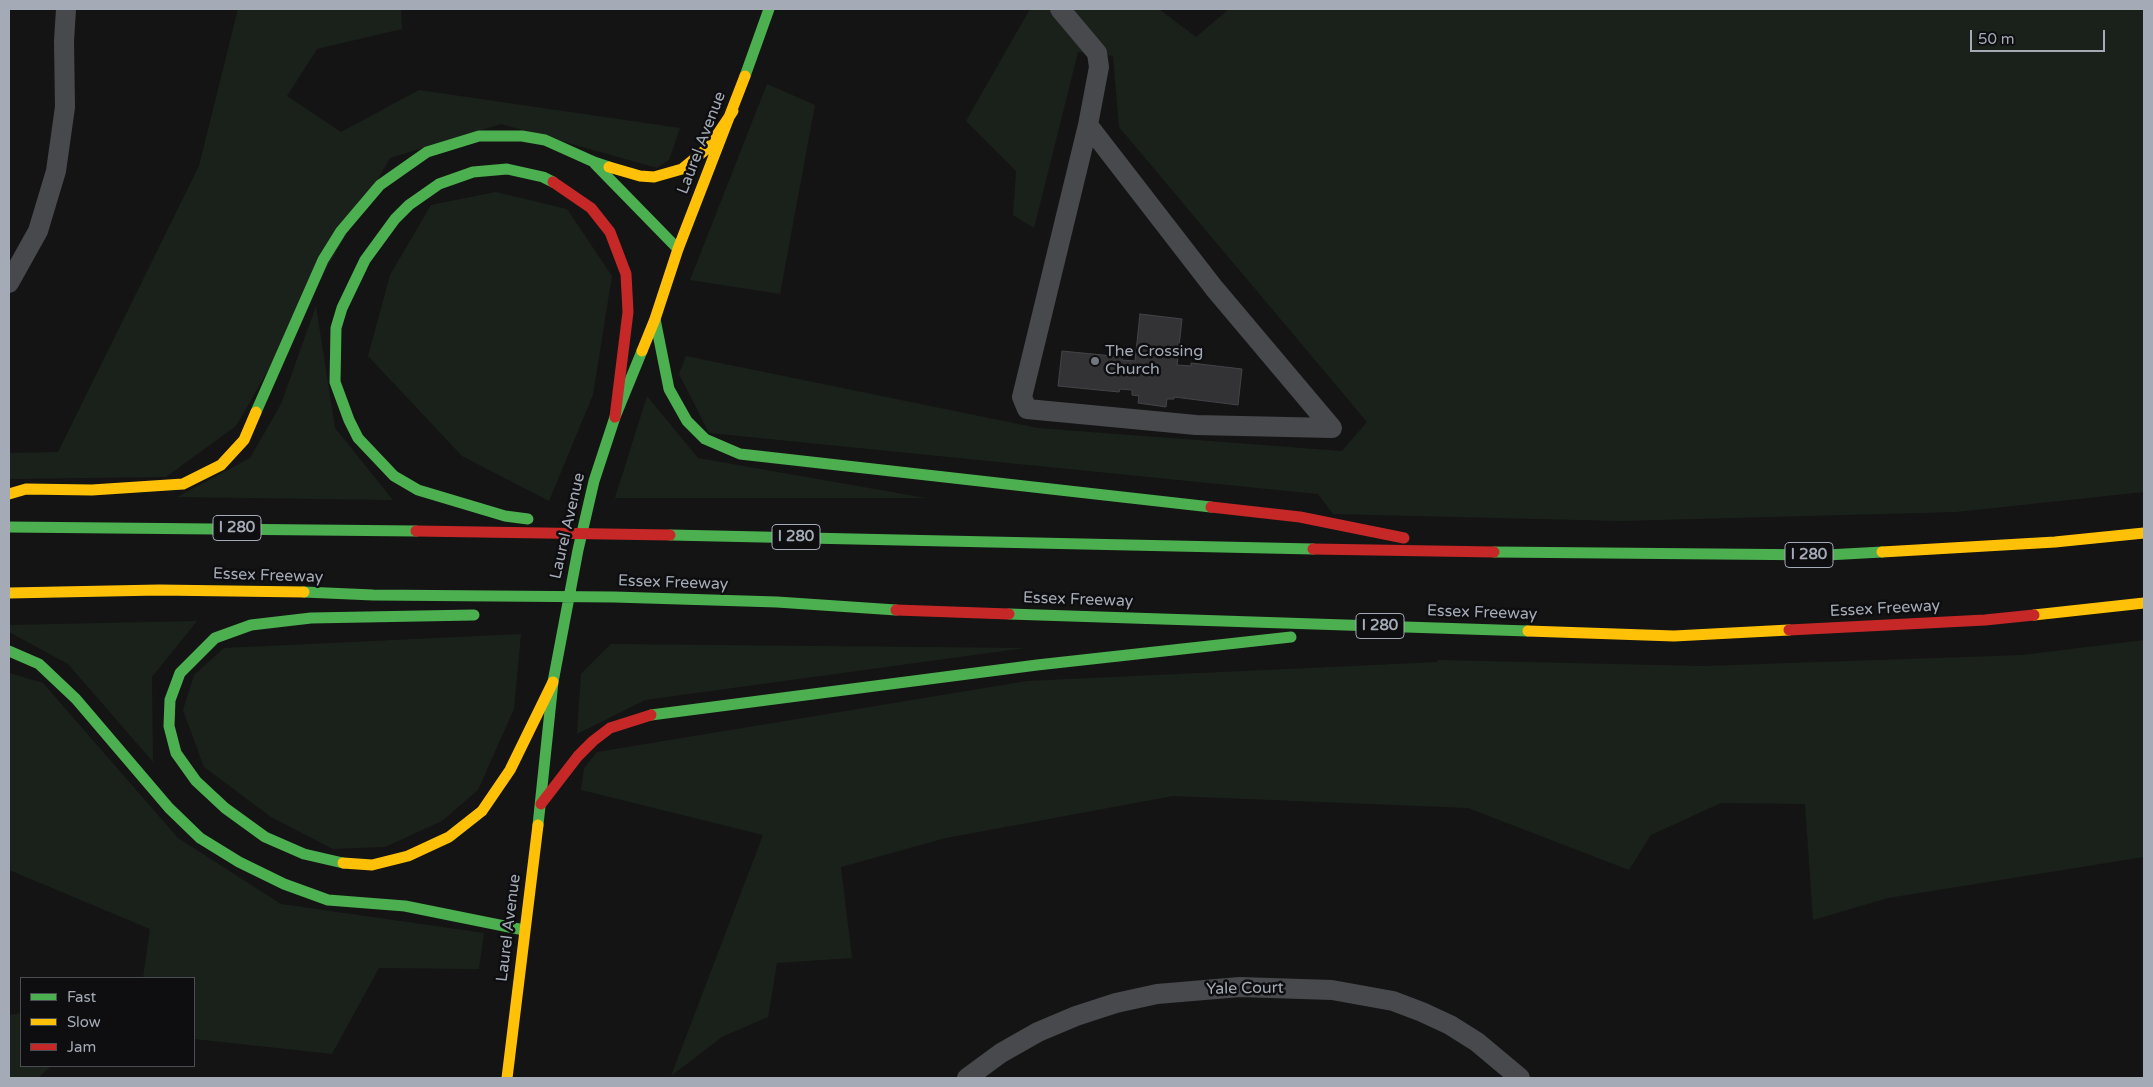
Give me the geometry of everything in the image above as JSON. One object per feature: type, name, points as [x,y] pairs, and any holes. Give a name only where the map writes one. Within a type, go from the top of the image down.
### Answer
[{"type":"main road","name":"Laurel Avenue","points":[[507,1078],[524,930],[542,804],[553,682],[578,550],[594,481],[615,417],[655,319],[678,249],[733,111],[769,9]]},
{"type":"main road","points":[[9,494],[26,489],[92,490],[183,484],[221,465],[244,440],[323,260],[341,231],[380,185],[427,152],[479,136],[499,134],[545,140],[594,162],[647,178],[669,174],[682,168],[709,147],[733,111]]},
{"type":"main road","points":[[594,162],[678,249]]},
{"type":"main road","points":[[615,417],[628,312],[626,274],[617,246],[601,219],[585,202],[561,186],[525,172],[507,170],[473,172],[439,184],[409,205],[395,219],[364,260],[342,308],[336,328],[335,382],[358,438],[394,476],[418,490],[505,516],[663,534]]},
{"type":"main road","points":[[655,319],[668,389],[687,421],[705,439],[740,454],[1300,517],[1474,552]]},
{"type":"main road","name":"I 280","points":[[9,527],[663,534],[1474,552],[1827,555],[2055,542],[2144,533]]},
{"type":"main road","name":"Essex Freeway","points":[[9,593],[261,590],[373,595],[614,597],[712,600],[895,610],[1674,636],[1985,620],[2144,604]]},
{"type":"main road","points":[[626,609],[712,600]]},
{"type":"main road","points":[[550,612],[578,611]]},
{"type":"main road","points":[[484,614],[311,618],[251,625],[215,638],[180,673],[170,700],[169,726],[176,754],[196,781],[225,808],[265,837],[304,854],[328,861],[372,865],[408,856],[449,837],[482,812],[510,770],[553,682]]},
{"type":"main road","points":[[542,804],[578,756],[593,741],[610,728],[644,716],[1037,665],[1379,626]]},
{"type":"main road","points":[[9,651],[39,664],[76,699],[169,808],[200,838],[239,862],[284,884],[328,900],[405,906],[524,930]]},
{"type":"street","points":[[9,283],[38,230],[56,171],[65,107],[64,41],[66,9]]},
{"type":"street","points":[[1060,9],[1097,53],[1099,67],[1088,125],[1022,397],[1028,409],[1196,425],[1332,428],[1214,288],[1088,125]]},
{"type":"street","name":"Yale Court","points":[[967,1078],[1038,1032],[1076,1016],[1116,1003],[1157,994],[1240,987],[1332,990],[1393,1001],[1422,1012],[1457,1029],[1483,1046],[1520,1078]]},
{"type":"shaded area","points":[[238,9],[401,9],[402,29],[317,49],[287,96],[341,132],[419,90],[680,128],[669,160],[657,168],[501,124],[390,158],[236,426],[166,477],[9,479],[9,453],[58,452],[199,166]]},
{"type":"shaded area","points":[[1030,9],[1159,9],[1196,37],[1229,9],[2144,9],[2144,492],[1956,512],[1621,521],[1333,514],[1318,494],[709,433],[679,374],[686,356],[1038,428],[1342,451],[1367,422],[1119,127],[1113,56],[1078,52],[1034,228],[1013,215],[1016,171],[966,121]]},
{"type":"shaded area","points":[[767,84],[815,105],[780,294],[690,280]]},
{"type":"shaded area","points":[[496,192],[567,209],[612,276],[593,395],[549,501],[462,456],[368,356],[390,275],[431,205]]},
{"type":"shaded area","points":[[316,306],[335,428],[393,500],[177,497],[250,458],[281,404]]},
{"type":"shaded area","points":[[647,396],[698,458],[926,498],[615,498]]},
{"type":"shaded area","points":[[197,621],[152,677],[153,762],[68,664],[9,632],[9,625]]},
{"type":"shaded area","points":[[521,634],[514,709],[478,790],[442,821],[385,847],[333,849],[271,817],[204,767],[183,710],[194,675],[224,648]]},
{"type":"shaded area","points":[[2144,640],[2144,857],[1888,898],[1813,920],[1805,804],[1721,803],[1651,835],[1629,870],[1468,808],[1173,796],[946,838],[841,867],[852,958],[777,963],[768,1017],[722,1037],[671,1076],[763,835],[581,790],[584,768],[597,752],[1027,681],[1438,662],[1437,660],[1703,666],[2022,655]]},
{"type":"shaded area","points":[[611,644],[1025,648],[645,700],[577,734],[581,674]]},
{"type":"shaded area","points":[[9,673],[43,683],[178,838],[281,904],[484,933],[479,969],[379,968],[332,1054],[195,1039],[195,977],[143,977],[150,929],[9,870]]},
{"type":"shaded area","points":[[20,1013],[20,1067],[50,1067],[38,1078],[9,1078],[9,1015]]},
{"type":"building","name":"The Crossing Church","points":[[1140,314],[1182,319],[1177,365],[1191,366],[1191,363],[1242,369],[1238,405],[1174,397],[1174,399],[1167,399],[1166,407],[1138,403],[1139,396],[1132,395],[1132,390],[1120,389],[1119,392],[1058,386],[1062,351],[1123,357],[1122,360],[1135,361]]},
{"type":"traffic: fast","points":[[745,76],[769,9]]},
{"type":"traffic: fast","points":[[256,412],[323,260],[341,231],[380,185],[427,152],[479,136],[522,136],[545,140],[609,167]]},
{"type":"traffic: fast","points":[[595,164],[678,249]]},
{"type":"traffic: fast","points":[[528,519],[505,516],[418,490],[394,476],[358,438],[349,420],[335,382],[336,328],[342,308],[365,260],[395,219],[409,205],[439,184],[473,172],[507,169],[543,177],[553,182]]},
{"type":"traffic: fast","points":[[655,319],[669,389],[687,421],[705,439],[740,454],[1211,507]]},
{"type":"traffic: fast","points":[[538,825],[553,682],[578,550],[594,481],[615,417],[642,351]]},
{"type":"traffic: fast","points":[[9,527],[416,531]]},
{"type":"traffic: fast","points":[[670,535],[1313,549]]},
{"type":"traffic: fast","points":[[1494,552],[1827,555],[1882,552]]},
{"type":"traffic: fast","points":[[304,592],[373,595],[614,597],[777,602],[896,610]]},
{"type":"traffic: fast","points":[[1009,614],[1528,631]]},
{"type":"traffic: fast","points":[[343,863],[304,854],[265,837],[225,808],[196,781],[176,753],[169,726],[170,700],[180,673],[215,638],[251,625],[311,618],[474,615]]},
{"type":"traffic: fast","points":[[651,715],[1037,665],[1291,637]]},
{"type":"traffic: fast","points":[[9,651],[39,664],[76,699],[169,808],[200,838],[239,862],[284,884],[328,900],[405,906],[524,930]]},
{"type":"traffic: slow","points":[[642,351],[655,319],[678,249],[745,76]]},
{"type":"traffic: slow","points":[[609,167],[640,176],[654,177],[682,169],[709,147],[733,111]]},
{"type":"traffic: slow","points":[[9,494],[26,489],[92,490],[183,484],[221,465],[244,440],[256,412]]},
{"type":"traffic: slow","points":[[1882,552],[2055,542],[2144,533]]},
{"type":"traffic: slow","points":[[9,593],[159,590],[304,592]]},
{"type":"traffic: slow","points":[[2034,615],[2144,603]]},
{"type":"traffic: slow","points":[[1528,631],[1674,636],[1789,630]]},
{"type":"traffic: slow","points":[[343,863],[372,865],[408,856],[449,837],[482,811],[510,770],[553,682]]},
{"type":"traffic: slow","points":[[507,1078],[538,825]]},
{"type":"traffic: jam","points":[[553,182],[591,208],[610,232],[626,274],[628,312],[615,417]]},
{"type":"traffic: jam","points":[[1211,507],[1300,517],[1404,538]]},
{"type":"traffic: jam","points":[[416,531],[670,535]]},
{"type":"traffic: jam","points":[[1313,549],[1494,552]]},
{"type":"traffic: jam","points":[[896,610],[1009,614]]},
{"type":"traffic: jam","points":[[1789,630],[1985,620],[2034,615]]},
{"type":"traffic: jam","points":[[541,804],[578,756],[593,741],[610,728],[651,715]]},
{"type":"place","name":"The Crossing Church","points":[[1095,361]]}]
